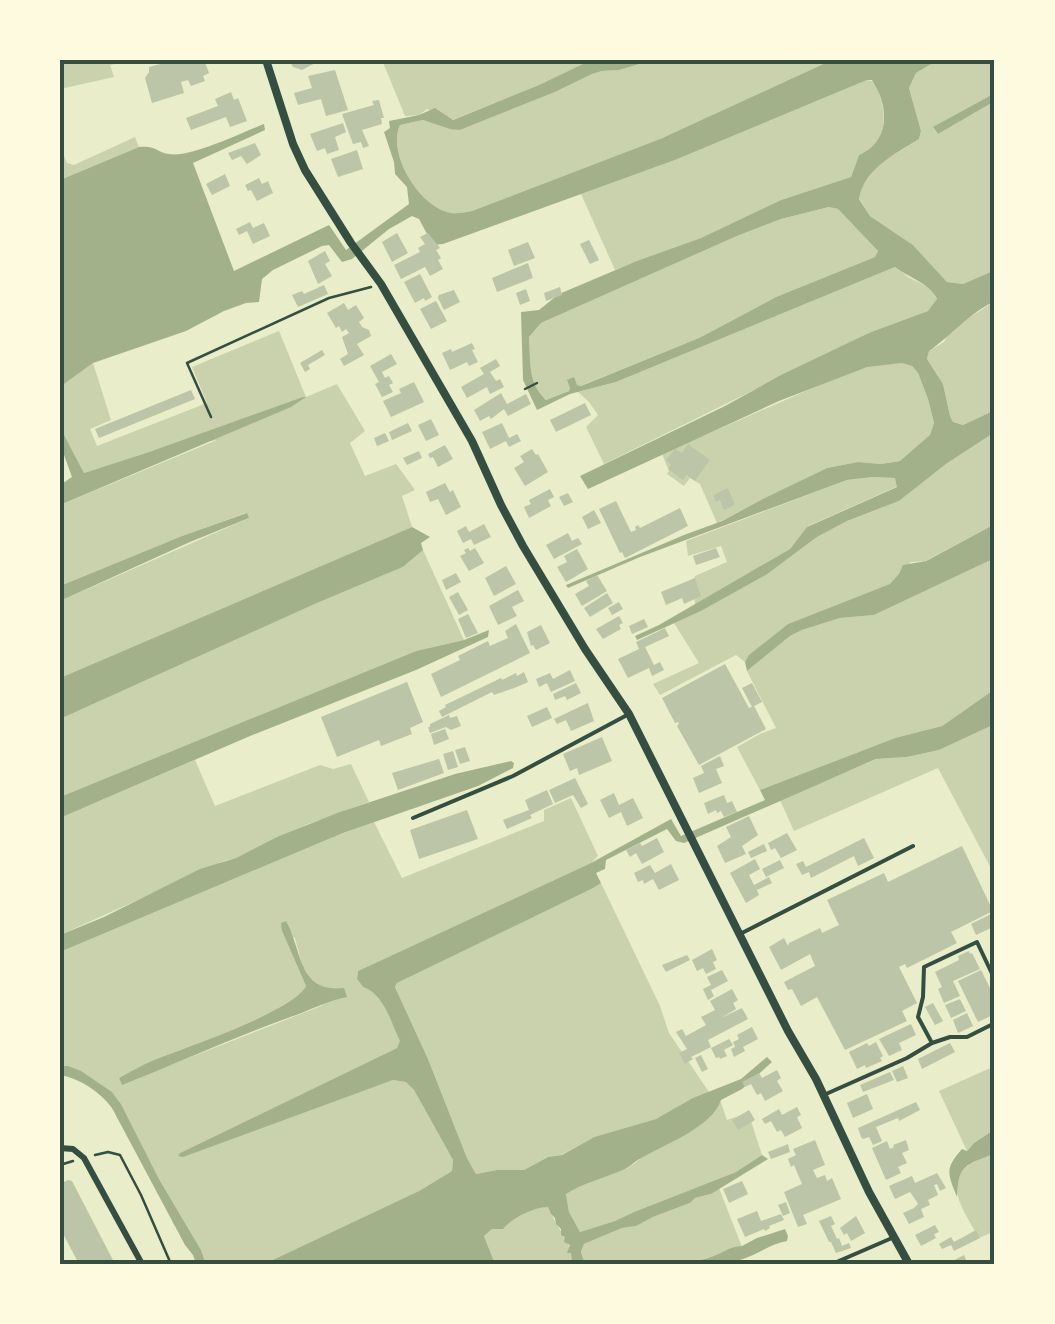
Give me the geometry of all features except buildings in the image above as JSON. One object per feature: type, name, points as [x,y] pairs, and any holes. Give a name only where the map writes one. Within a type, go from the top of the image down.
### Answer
[{"type":"street","points":[[266,60],[299,156],[317,190],[381,284],[472,441],[523,546],[629,714],[823,1095],[868,1192],[909,1264]]},
{"type":"street","points":[[60,1148],[74,1148],[84,1158],[142,1264]]},
{"type":"lane","points":[[413,818],[513,776],[629,714]]},
{"type":"lane","points":[[740,934],[913,846]]},
{"type":"lane","points":[[932,1043],[918,1017],[924,966],[977,942],[995,980]]},
{"type":"lane","points":[[823,1095],[932,1043],[966,1037],[995,1023]]},
{"type":"lane","points":[[832,1264],[894,1238]]},
{"type":"path","points":[[211,416],[187,363],[330,298],[381,284]]},
{"type":"path","points":[[526,389],[537,383]]},
{"type":"path","points":[[84,1158],[108,1152],[120,1155],[171,1264]]},
{"type":"shaded area","points":[[60,60],[137,60],[110,65],[114,77],[60,89]]},
{"type":"shaded area","points":[[382,60],[591,60],[452,120],[427,109],[419,115],[405,116]]},
{"type":"shaded area","points":[[591,60],[653,60],[592,74],[460,130],[423,120],[400,125],[397,136],[402,163],[426,199],[450,213],[472,211],[660,139],[832,60],[938,60],[916,73],[909,88],[921,131],[919,139],[874,171],[859,199],[870,216],[913,245],[947,282],[963,284],[995,270],[995,301],[929,351],[927,359],[943,384],[953,422],[963,425],[995,410],[995,432],[899,501],[847,521],[817,537],[766,575],[637,640],[635,636],[790,549],[807,527],[897,487],[895,478],[847,480],[568,588],[566,585],[722,521],[827,468],[858,462],[900,461],[930,435],[934,423],[928,399],[912,366],[902,363],[867,367],[779,401],[588,489],[580,476],[871,332],[928,311],[937,299],[934,293],[895,267],[616,382],[570,394],[537,410],[523,380],[521,312],[539,310],[559,294],[701,238],[781,200],[851,177],[859,155],[882,132],[884,111],[872,80],[675,160],[443,244],[433,245],[419,219],[412,216],[352,259],[342,262],[329,245],[322,246],[262,279],[259,302],[224,311],[186,331],[93,363],[60,387],[60,180],[139,147],[169,154],[190,152],[264,124],[265,130],[193,163],[234,271],[329,225],[346,250],[409,204],[407,187],[395,174],[384,132],[390,128],[389,121],[435,108],[453,120]],"holes":[[[829,207],[838,209],[878,251],[875,257],[776,297],[699,338],[581,386],[574,377],[567,380],[569,391],[546,400],[540,393],[531,371],[529,337],[541,323],[781,219]]]},
{"type":"shaded area","points":[[653,60],[832,60],[660,139],[472,211],[453,213],[436,207],[416,188],[402,163],[397,136],[400,125],[423,120],[460,130],[592,74]]},
{"type":"shaded area","points":[[938,60],[995,60],[995,93],[933,128],[938,134],[995,101],[995,270],[963,284],[947,282],[913,245],[870,216],[859,198],[874,171],[919,139],[921,131],[909,88],[916,73]]},
{"type":"shaded area","points":[[867,80],[875,82],[884,123],[877,141],[859,155],[851,177],[781,200],[701,238],[615,270],[581,194],[675,160]]},
{"type":"shaded area","points":[[995,93],[995,101],[938,134],[933,127]]},
{"type":"shaded area","points":[[135,137],[139,147],[60,180],[60,146],[67,163],[74,165]]},
{"type":"shaded area","points":[[829,207],[838,209],[878,251],[875,257],[776,297],[699,338],[580,386],[567,381],[569,391],[546,400],[540,393],[531,371],[529,337],[541,323],[737,236]]},
{"type":"shaded area","points":[[895,267],[932,289],[937,300],[928,311],[871,332],[604,464],[586,427],[598,415],[578,392],[616,382]]},
{"type":"shaded area","points":[[995,301],[995,410],[963,425],[953,422],[943,384],[927,359],[929,351],[944,342],[950,330]]},
{"type":"shaded area","points":[[279,331],[306,397],[337,384],[365,431],[350,443],[365,476],[396,464],[415,490],[402,496],[412,527],[60,678],[60,601],[249,518],[246,513],[182,536],[60,586],[60,505],[217,440],[152,451],[84,473],[60,427],[60,387],[93,363],[111,420],[90,429],[97,446],[207,403],[192,367]]},
{"type":"shaded area","points":[[902,363],[918,373],[934,423],[930,436],[900,461],[858,462],[827,468],[717,523],[700,484],[690,478],[684,486],[667,474],[662,454],[840,376],[867,366]]},
{"type":"shaded area","points":[[303,397],[291,407],[60,505],[60,485],[72,477],[60,444],[60,427],[84,473]]},
{"type":"shaded area","points":[[995,432],[995,524],[925,561],[911,562],[891,584],[788,624],[745,662],[736,655],[660,695],[653,684],[699,663],[674,623],[766,575],[817,537],[899,501]]},
{"type":"shaded area","points":[[895,478],[898,486],[808,526],[790,549],[695,605],[695,576],[727,562],[721,546],[688,556],[686,541],[847,480]]},
{"type":"shaded area","points":[[247,513],[249,518],[60,601],[60,586]]},
{"type":"shaded area","points":[[995,524],[995,558],[874,615],[840,618],[802,630],[747,671],[745,662],[749,655],[788,624],[890,584],[903,565],[926,561]]},
{"type":"shaded area","points":[[412,527],[430,537],[421,543],[423,550],[403,567],[60,719],[60,678]]},
{"type":"shaded area","points":[[423,550],[464,640],[416,651],[60,797],[60,719],[403,567]]},
{"type":"shaded area","points":[[995,558],[995,689],[942,726],[895,738],[760,790],[737,747],[776,728],[747,671],[802,630],[840,618],[874,615]]},
{"type":"shaded area","points":[[489,630],[488,637],[416,670],[60,818],[60,797],[416,651]]},
{"type":"shaded area","points":[[995,689],[995,724],[939,750],[876,759],[684,843],[676,841],[667,829],[606,860],[605,869],[596,873],[601,883],[593,888],[397,983],[395,987],[476,1174],[524,1170],[594,1137],[656,1119],[693,1098],[741,1079],[767,1057],[772,1062],[742,1089],[721,1100],[697,1127],[625,1169],[566,1194],[569,1212],[580,1232],[736,1172],[762,1155],[768,1159],[711,1194],[584,1244],[581,1252],[585,1264],[572,1264],[571,1253],[567,1253],[570,1245],[564,1242],[548,1207],[524,1214],[503,1229],[492,1229],[484,1236],[495,1264],[264,1264],[419,1191],[452,1171],[453,1160],[414,1090],[406,1082],[393,1080],[178,1156],[397,1048],[400,1041],[386,1010],[357,979],[358,971],[591,863],[671,819],[681,836],[765,800],[760,790],[895,738],[942,726]]},
{"type":"shaded area","points":[[995,724],[995,876],[938,768],[794,831],[780,800],[877,759],[939,750]]},
{"type":"shaded area","points":[[195,760],[215,806],[320,765],[333,769],[351,764],[369,802],[308,824],[60,935],[60,818]]},
{"type":"shaded area","points":[[511,761],[513,768],[478,786],[343,833],[60,952],[60,935],[200,869],[236,858],[337,813],[455,774]]},
{"type":"shaded area","points":[[571,798],[598,856],[591,863],[358,971],[357,979],[386,1010],[401,1042],[397,1048],[180,1153],[393,1080],[407,1082],[414,1090],[453,1160],[452,1171],[419,1191],[264,1264],[206,1264],[121,1104],[112,1092],[68,1066],[60,1066],[60,952],[374,822],[402,878],[544,821],[544,810]],"holes":[[[282,931],[295,938],[302,965],[313,983],[346,996],[122,1084],[119,1078],[145,1064],[260,1017],[297,996],[306,986]]]},
{"type":"shaded area","points":[[601,883],[669,1033],[709,1092],[656,1119],[594,1137],[524,1170],[476,1174],[395,987]]},
{"type":"shaded area","points":[[286,921],[310,977],[329,988],[344,988],[347,997],[122,1085],[119,1078],[141,1066],[237,1028],[297,996],[306,986],[282,931],[281,923]]},
{"type":"shaded area","points":[[60,1066],[81,1071],[112,1092],[121,1104],[206,1264],[196,1264],[112,1108],[89,1087],[60,1075]]},
{"type":"shaded area","points":[[995,1066],[995,1129],[967,1151],[939,1091]]},
{"type":"shaded area","points":[[720,1100],[727,1120],[748,1113],[762,1155],[736,1172],[580,1232],[569,1212],[566,1193],[628,1168]]},
{"type":"shaded area","points":[[995,1129],[995,1153],[966,1167],[959,1178],[957,1197],[950,1177],[952,1162],[962,1149],[967,1151]]},
{"type":"shaded area","points":[[995,1153],[995,1231],[979,1238],[964,1212],[956,1183],[966,1167]]},
{"type":"shaded area","points":[[719,1188],[742,1247],[680,1264],[585,1264],[581,1253],[584,1244],[636,1226]]},
{"type":"shaded area","points":[[534,1207],[548,1207],[569,1246],[572,1264],[495,1264],[484,1236]]},
{"type":"shaded area","points":[[785,1229],[787,1241],[740,1260],[680,1264],[712,1257]]}]
